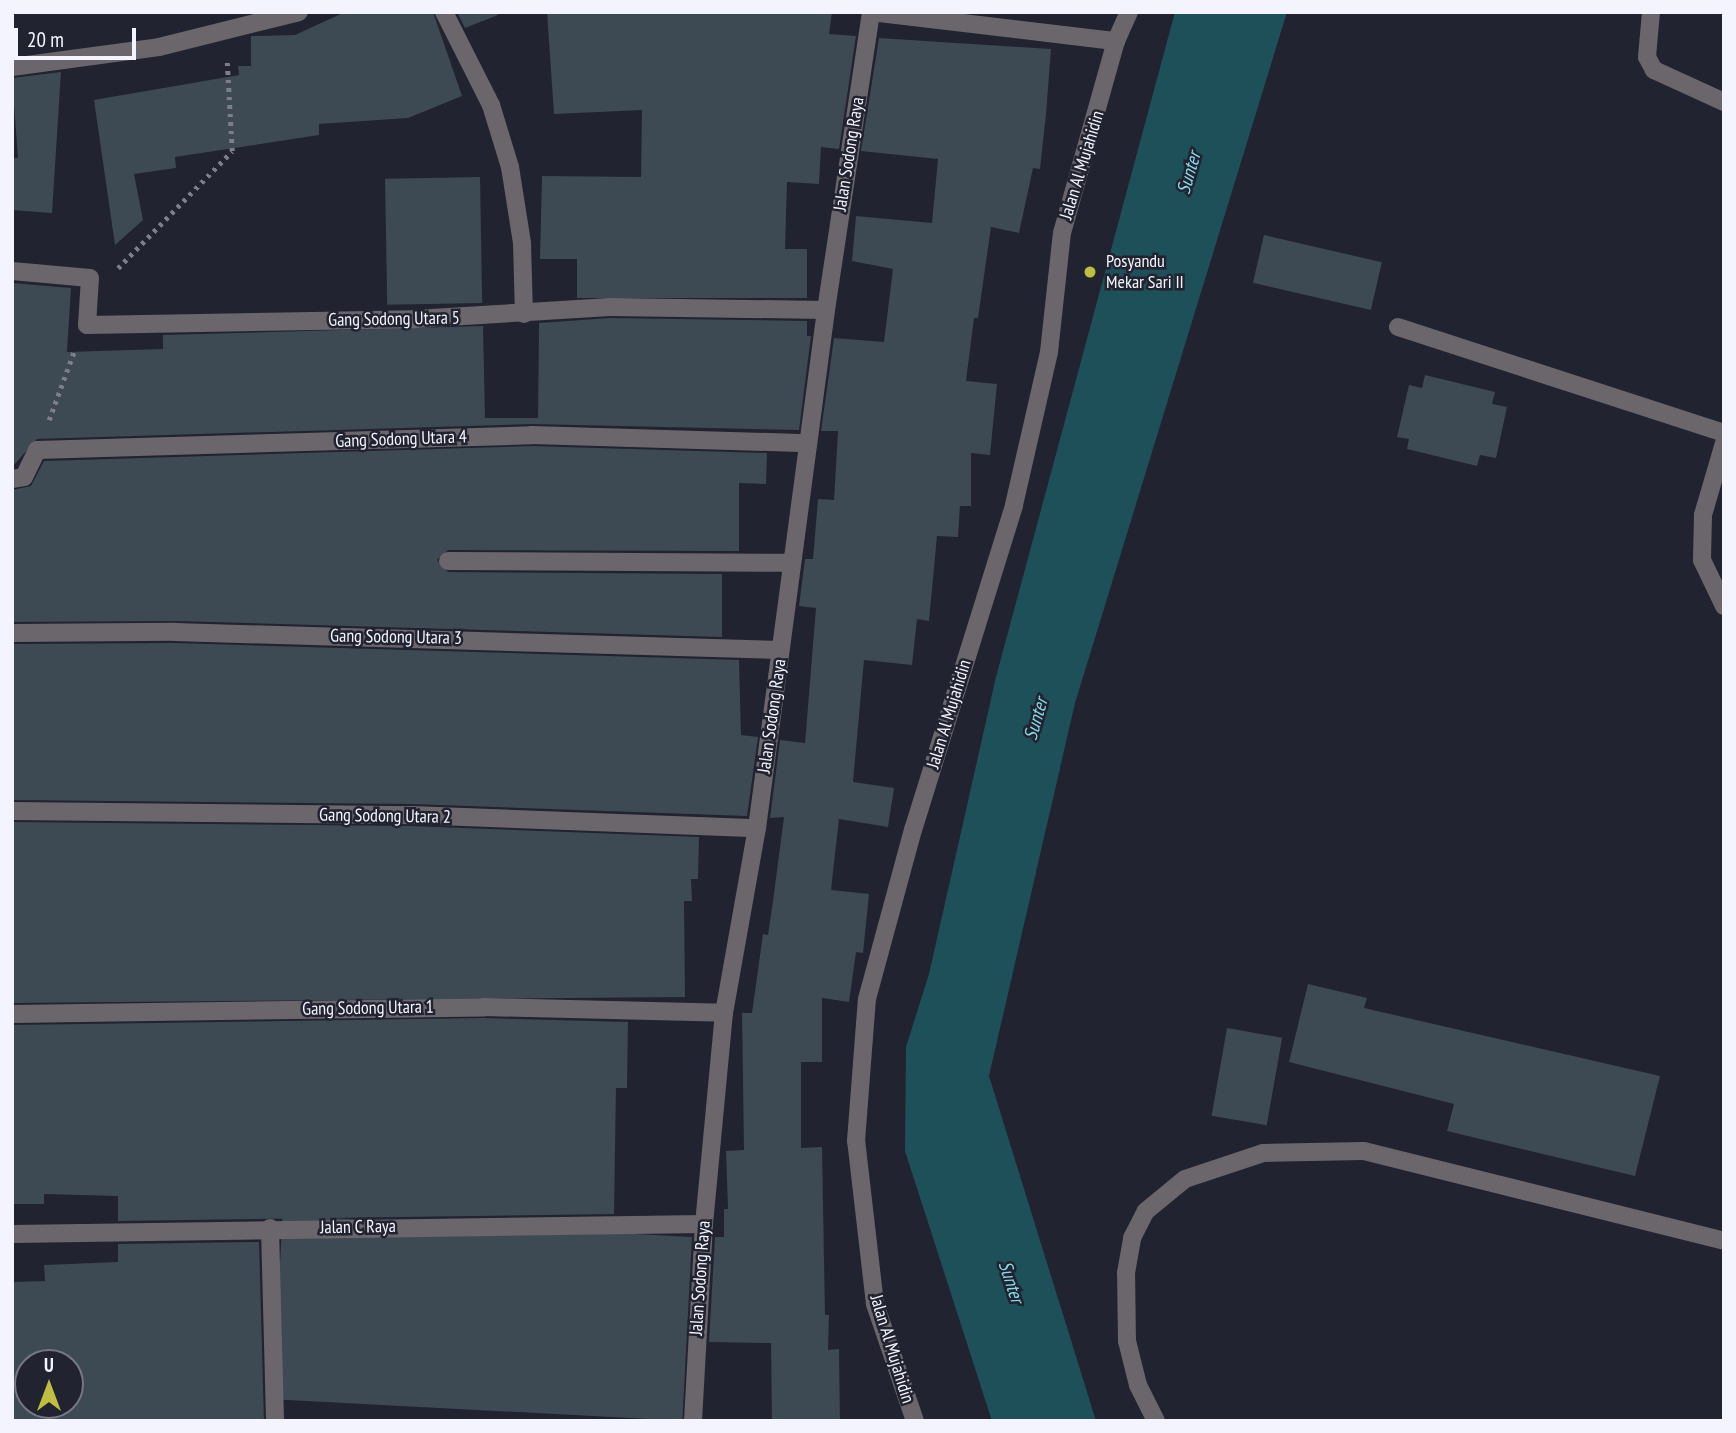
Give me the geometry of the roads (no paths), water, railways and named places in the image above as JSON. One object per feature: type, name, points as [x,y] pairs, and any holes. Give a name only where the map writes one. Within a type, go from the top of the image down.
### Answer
[{"type":"street","points":[[12,67],[225,33],[299,12]]},
{"type":"street","points":[[444,12],[491,104],[510,167],[522,243],[524,314]]},
{"type":"street","points":[[871,12],[1115,41]]},
{"type":"street","name":"Jalan Sodong Raya","points":[[693,1421],[704,1224],[724,1013],[757,828],[807,443],[871,12]]},
{"type":"street","name":"Jalan Al Mujahidin","points":[[915,1421],[875,1304],[856,1141],[867,999],[913,830],[1014,505],[1049,352],[1062,233],[1115,41],[1129,12]]},
{"type":"street","points":[[1651,12],[1647,57],[1654,70],[1724,102]]},
{"type":"street","name":"Gang Sodong Utara 5","points":[[12,271],[90,278],[87,325],[524,314],[610,307],[826,310]]},
{"type":"street","points":[[1398,327],[1724,433]]},
{"type":"street","name":"Gang Sodong Utara 4","points":[[12,479],[24,477],[37,450],[532,435],[807,443]]},
{"type":"street","points":[[1724,443],[1703,515],[1702,560],[1724,607]]},
{"type":"street","points":[[448,561],[792,563]]},
{"type":"street","name":"Gang Sodong Utara 3","points":[[12,633],[175,632],[780,650]]},
{"type":"street","name":"Gang Sodong Utara 2","points":[[12,811],[411,815],[757,828]]},
{"type":"street","name":"Gang Sodong Utara 1","points":[[12,1014],[484,1007],[724,1013]]},
{"type":"street","points":[[1156,1421],[1138,1385],[1127,1341],[1126,1273],[1132,1238],[1146,1211],[1185,1179],[1263,1153],[1364,1151],[1724,1241]]},
{"type":"street","name":"Jalan C Raya","points":[[12,1234],[270,1227],[704,1224]]},
{"type":"street","points":[[270,1227],[275,1421]]},
{"type":"water","name":"Sunter","points":[[1175,12],[1287,12],[1075,703],[989,1076],[1096,1421],[992,1421],[905,1151],[906,1047],[929,974],[996,677]]},
{"type":"place","name":"Posyandu Mekar Sari II","points":[[1090,272]]}]
